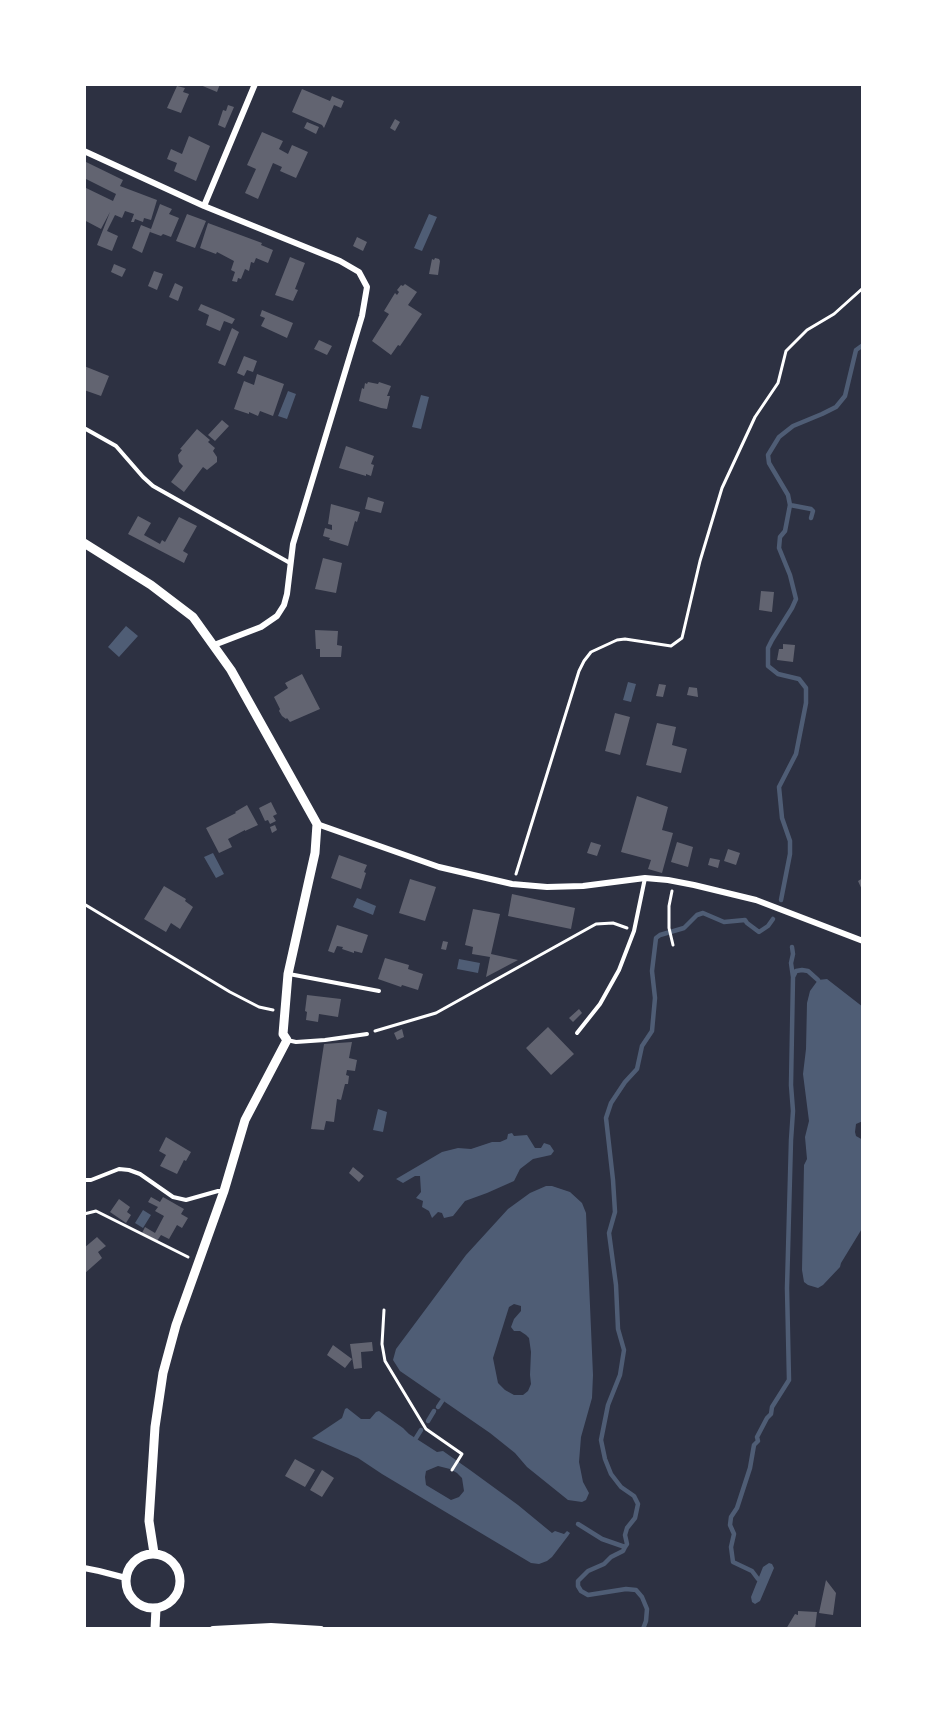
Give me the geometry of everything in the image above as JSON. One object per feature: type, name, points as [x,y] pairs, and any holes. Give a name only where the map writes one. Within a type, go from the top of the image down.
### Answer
[{"type":"street","points":[[204,206],[255,84]]},
{"type":"street","points":[[84,151],[204,206],[340,261],[359,272],[367,287],[362,316],[301,513],[293,544],[288,594],[284,605],[277,616],[261,627],[214,645]]},
{"type":"street","points":[[84,543],[151,585],[194,617],[231,670],[317,824],[315,853],[288,974],[284,1012],[286,1040],[245,1120],[224,1191],[176,1325],[163,1373],[155,1427],[149,1521],[154,1553]]},
{"type":"street","points":[[317,824],[440,867],[512,884],[583,886],[645,878],[674,881],[756,900],[863,941]]},
{"type":"street","points":[[154,1553],[164,1555],[177,1567],[181,1575],[181,1585],[172,1601],[165,1606],[148,1608],[134,1600],[129,1594],[126,1578],[135,1560],[144,1554],[154,1553]]},
{"type":"street","points":[[84,1568],[126,1578]]},
{"type":"street","points":[[155,1629],[156,1608]]},
{"type":"street","points":[[213,1629],[272,1626],[321,1629]]},
{"type":"lane","points":[[84,428],[116,446],[153,486],[290,562]]},
{"type":"lane","points":[[577,1033],[600,1004],[615,979],[634,931],[645,878]]},
{"type":"lane","points":[[288,974],[379,991]]},
{"type":"lane","points":[[286,1040],[296,1042],[324,1040],[367,1034]]},
{"type":"lane","points":[[84,1180],[119,1168],[140,1174],[173,1197],[186,1200],[224,1191]]},
{"type":"path","points":[[512,884],[584,661],[591,652],[617,640],[625,639],[671,646],[682,638],[700,561],[722,488],[755,417],[778,383],[786,351],[807,330],[834,314],[863,288]]},
{"type":"path","points":[[673,945],[669,928],[669,906],[674,881]]},
{"type":"path","points":[[84,904],[230,992],[259,1006],[284,1012]]},
{"type":"path","points":[[367,1034],[435,1013],[596,924],[613,923],[634,931]]},
{"type":"path","points":[[84,1214],[96,1211],[199,1263]]},
{"type":"path","points":[[384,1310],[382,1344],[385,1361],[426,1429],[462,1454],[452,1470]]},
{"type":"water","points":[[429,214],[437,217],[422,251],[414,248]]},
{"type":"water","points":[[288,391],[296,394],[287,419],[278,416]]},
{"type":"water","points":[[421,395],[429,397],[421,429],[412,427]]},
{"type":"water","points":[[126,626],[138,636],[119,657],[108,647]]},
{"type":"water","points":[[628,682],[636,684],[631,702],[623,700]]},
{"type":"water","points":[[213,853],[224,874],[216,878],[204,857]]},
{"type":"water","points":[[357,898],[376,906],[373,915],[353,907]]},
{"type":"water","points":[[459,959],[480,963],[478,973],[457,969]]},
{"type":"water","points":[[827,979],[863,1007],[863,1121],[856,1124],[855,1132],[856,1136],[863,1140],[863,1227],[840,1267],[818,1288],[804,1282],[802,1270],[804,1165],[807,1159],[805,1137],[809,1121],[803,1074],[807,1003],[810,991],[818,980]]},
{"type":"water","points":[[378,1109],[387,1112],[383,1132],[373,1130]]},
{"type":"water","points":[[512,1133],[514,1136],[527,1135],[535,1148],[541,1148],[544,1143],[550,1145],[554,1151],[551,1155],[533,1159],[520,1169],[514,1181],[465,1201],[453,1216],[444,1218],[442,1213],[438,1212],[432,1218],[429,1211],[422,1207],[423,1201],[416,1198],[421,1192],[420,1176],[415,1176],[403,1183],[396,1179],[442,1152],[458,1148],[471,1149],[492,1142],[500,1142]]},
{"type":"water","points":[[546,1186],[570,1192],[582,1203],[586,1213],[593,1375],[592,1398],[581,1437],[579,1462],[583,1482],[589,1493],[586,1500],[582,1502],[568,1500],[490,1433],[400,1371],[393,1360],[396,1349],[466,1255],[508,1209],[530,1193]],"holes":[[[514,1304],[521,1306],[521,1311],[511,1327],[514,1331],[520,1331],[529,1338],[531,1384],[523,1395],[514,1395],[498,1383],[493,1358],[509,1307]]]},
{"type":"water","points":[[143,1210],[151,1215],[143,1228],[135,1223]]},
{"type":"water","points":[[347,1408],[361,1419],[370,1419],[379,1411],[409,1434],[437,1452],[443,1451],[470,1470],[552,1533],[555,1531],[564,1534],[567,1531],[570,1533],[547,1561],[539,1564],[531,1563],[358,1458],[312,1438],[342,1418]],"holes":[[[438,1466],[450,1469],[462,1478],[464,1491],[459,1497],[451,1500],[426,1485],[425,1477],[426,1471]]]},
{"type":"water","points":[[769,1563],[774,1568],[760,1601],[755,1604],[751,1597],[763,1567]]},
{"type":"building","points":[[198,84],[220,84],[217,92]]},
{"type":"building","points":[[177,86],[185,88],[183,92],[189,94],[181,113],[167,108]]},
{"type":"building","points":[[302,89],[330,101],[332,96],[344,101],[341,108],[334,105],[324,128],[292,112]]},
{"type":"building","points":[[228,105],[234,107],[225,128],[218,125],[223,110],[226,111]]},
{"type":"building","points":[[395,119],[400,122],[395,131],[390,128]]},
{"type":"building","points":[[307,122],[319,127],[316,134],[304,128]]},
{"type":"building","points":[[262,132],[283,141],[279,149],[288,154],[292,145],[308,152],[296,178],[280,171],[282,167],[273,163],[258,199],[245,193],[256,169],[247,165]]},
{"type":"building","points":[[189,136],[210,146],[196,181],[174,171],[177,163],[167,159],[171,149],[182,154]]},
{"type":"building","points":[[84,161],[123,180],[120,186],[157,200],[151,220],[144,218],[143,222],[135,219],[131,222],[134,214],[125,211],[122,218],[115,215],[107,231],[118,236],[112,251],[97,245],[110,212],[101,229],[84,220],[84,187],[113,201],[116,194],[84,178]]},
{"type":"building","points":[[160,204],[172,209],[169,214],[179,218],[171,237],[150,232]]},
{"type":"building","points":[[187,214],[206,221],[195,248],[176,241]]},
{"type":"building","points":[[208,223],[262,243],[261,245],[273,250],[268,263],[256,258],[254,263],[251,262],[249,271],[245,269],[241,279],[238,278],[237,282],[232,281],[235,272],[231,270],[234,261],[217,252],[216,254],[200,248]]},
{"type":"building","points":[[141,225],[151,229],[142,253],[132,248]]},
{"type":"building","points":[[357,237],[367,242],[363,251],[353,246]]},
{"type":"building","points":[[290,257],[305,263],[293,301],[275,295]]},
{"type":"building","points":[[432,259],[440,261],[438,275],[429,274]]},
{"type":"building","points":[[114,264],[126,269],[122,277],[111,272]]},
{"type":"building","points":[[154,271],[163,274],[157,290],[148,286]]},
{"type":"building","points":[[175,283],[183,287],[178,301],[169,297]]},
{"type":"building","points":[[405,284],[417,292],[408,305],[422,314],[391,355],[372,341],[389,314],[384,311],[395,293],[397,295],[399,292],[397,290]]},
{"type":"building","points":[[201,304],[235,319],[232,324],[224,321],[220,331],[206,325],[209,315],[198,310]]},
{"type":"building","points":[[262,310],[293,323],[287,338],[261,326],[265,318],[260,316]]},
{"type":"building","points":[[232,328],[239,332],[225,366],[218,363]]},
{"type":"building","points":[[319,340],[332,346],[327,355],[314,349]]},
{"type":"building","points":[[244,356],[257,361],[253,372],[247,370],[244,376],[237,373]]},
{"type":"building","points":[[84,366],[109,376],[101,396],[84,390]]},
{"type":"building","points":[[257,374],[284,384],[273,416],[260,411],[258,416],[234,409],[244,381],[254,385]]},
{"type":"building","points":[[379,382],[391,386],[387,396],[390,396],[387,409],[359,401],[362,388],[364,389],[365,383],[378,384]]},
{"type":"building","points":[[222,420],[229,426],[215,441],[208,435]]},
{"type":"building","points":[[197,429],[210,440],[208,442],[215,448],[213,451],[217,462],[207,470],[203,467],[184,492],[171,482],[183,466],[179,462],[178,455],[182,450],[180,449]]},
{"type":"building","points":[[346,446],[374,456],[371,476],[339,468]]},
{"type":"building","points":[[368,497],[384,502],[381,513],[365,509]]},
{"type":"building","points":[[331,504],[360,512],[348,546],[323,536],[325,528],[332,530],[332,525],[328,524]]},
{"type":"building","points":[[138,516],[151,523],[144,535],[160,544],[162,540],[165,542],[179,517],[197,526],[183,551],[188,554],[184,563],[128,534]]},
{"type":"building","points":[[323,558],[342,563],[336,593],[315,589]]},
{"type":"building","points":[[761,591],[774,592],[772,612],[759,610]]},
{"type":"building","points":[[315,630],[338,631],[337,645],[342,646],[341,657],[320,657],[320,649],[316,649]]},
{"type":"building","points":[[783,644],[795,645],[793,662],[777,660],[779,649],[783,649]]},
{"type":"building","points":[[302,674],[320,709],[290,722],[282,716],[274,697],[288,688],[285,683]]},
{"type":"building","points":[[659,684],[666,685],[663,697],[656,696]]},
{"type":"building","points":[[689,687],[697,688],[698,697],[687,695]]},
{"type":"building","points":[[615,713],[630,717],[620,755],[605,751]]},
{"type":"building","points":[[657,723],[676,727],[672,745],[687,749],[681,773],[646,765]]},
{"type":"building","points":[[637,796],[668,807],[662,830],[673,833],[662,873],[648,869],[651,860],[621,852]]},
{"type":"building","points":[[271,802],[277,814],[273,816],[276,821],[270,824],[268,820],[265,821],[259,808]]},
{"type":"building","points":[[247,805],[258,825],[228,839],[232,847],[219,853],[206,828]]},
{"type":"building","points":[[275,825],[277,830],[272,833],[270,827]]},
{"type":"building","points":[[591,842],[601,845],[597,856],[587,853]]},
{"type":"building","points":[[677,842],[693,847],[688,867],[671,862]]},
{"type":"building","points":[[728,849],[740,853],[736,865],[724,861]]},
{"type":"building","points":[[339,855],[367,865],[361,889],[331,878]]},
{"type":"building","points":[[710,858],[720,860],[718,868],[708,865]]},
{"type":"building","points":[[863,878],[863,892],[858,881]]},
{"type":"building","points":[[410,879],[436,887],[425,921],[399,913]]},
{"type":"building","points":[[164,886],[186,899],[185,901],[193,907],[180,929],[171,923],[166,932],[144,919]]},
{"type":"building","points":[[512,894],[575,908],[571,929],[508,916]]},
{"type":"building","points":[[473,909],[500,914],[491,954],[518,960],[486,977],[490,957],[472,954],[473,947],[465,945]]},
{"type":"building","points":[[337,925],[368,935],[362,953],[354,951],[354,953],[337,946],[334,953],[328,951]]},
{"type":"building","points":[[443,941],[448,942],[446,950],[441,949]]},
{"type":"building","points":[[385,958],[409,965],[408,969],[423,974],[418,990],[378,979]]},
{"type":"building","points":[[307,995],[341,999],[338,1017],[319,1014],[318,1022],[306,1020]]},
{"type":"building","points":[[579,1009],[582,1013],[573,1022],[569,1018]]},
{"type":"building","points":[[548,1027],[574,1054],[551,1075],[526,1048]]},
{"type":"building","points":[[402,1029],[404,1037],[397,1040],[394,1033]]},
{"type":"building","points":[[352,1042],[349,1058],[357,1060],[355,1071],[347,1070],[348,1084],[345,1084],[341,1100],[337,1099],[334,1122],[326,1121],[324,1130],[311,1129],[324,1044]]},
{"type":"building","points":[[166,1137],[191,1152],[177,1174],[160,1166],[166,1155],[159,1151]]},
{"type":"building","points":[[353,1167],[364,1176],[359,1182],[349,1173]]},
{"type":"building","points":[[151,1197],[160,1202],[163,1197],[184,1209],[181,1214],[188,1218],[182,1228],[177,1225],[169,1239],[161,1235],[157,1241],[142,1233],[145,1227],[155,1233],[164,1216],[155,1211],[158,1207],[148,1202]]},
{"type":"building","points":[[119,1199],[130,1207],[127,1212],[131,1215],[126,1223],[110,1212]]},
{"type":"building","points":[[97,1237],[106,1246],[98,1252],[102,1258],[84,1274],[84,1248]]},
{"type":"building","points":[[372,1342],[373,1351],[361,1352],[362,1368],[354,1369],[350,1344]]},
{"type":"building","points":[[333,1345],[352,1359],[345,1368],[327,1355]]},
{"type":"building","points":[[295,1459],[315,1470],[305,1487],[285,1476]]},
{"type":"building","points":[[322,1470],[334,1478],[322,1497],[310,1490]]},
{"type":"building","points":[[826,1580],[836,1593],[833,1615],[819,1613]]},
{"type":"building","points":[[798,1611],[817,1612],[815,1629],[786,1629],[795,1614],[798,1615]]},
{"type":"waterway","points":[[781,900],[790,854],[790,841],[782,818],[779,787],[796,754],[806,703],[806,688],[799,679],[778,674],[768,666],[768,648],[796,599],[790,575],[779,548],[790,505],[788,495],[769,463],[768,455],[779,437],[793,426],[836,407],[845,396],[856,350],[863,345]]},
{"type":"waterway","points":[[790,505],[811,509],[813,511],[811,518]]},
{"type":"waterway","points":[[643,1629],[647,1609],[636,1590],[626,1589],[588,1595],[578,1586],[578,1581],[588,1571],[604,1564],[611,1557],[623,1551],[627,1544],[625,1535],[627,1528],[635,1518],[638,1504],[634,1496],[621,1487],[611,1474],[601,1440],[608,1405],[620,1375],[624,1350],[618,1329],[616,1285],[609,1233],[615,1212],[606,1118],[611,1103],[637,1069],[642,1046],[652,1031],[655,998],[652,971],[656,938],[684,928],[697,915],[703,913],[724,922],[745,920],[759,932],[773,919]]},
{"type":"waterway","points":[[758,1579],[752,1571],[733,1562],[731,1547],[734,1534],[730,1525],[750,1468],[754,1445],[758,1441],[757,1437],[789,1380],[787,1288],[793,1111],[791,1085],[792,947]]},
{"type":"waterway","points":[[793,977],[796,971],[802,970],[808,971],[818,980]]},
{"type":"waterway","points":[[438,1407],[442,1401]]},
{"type":"waterway","points":[[428,1421],[434,1411]]},
{"type":"waterway","points":[[416,1438],[421,1430]]},
{"type":"waterway","points":[[578,1524],[602,1539],[625,1547]]}]
